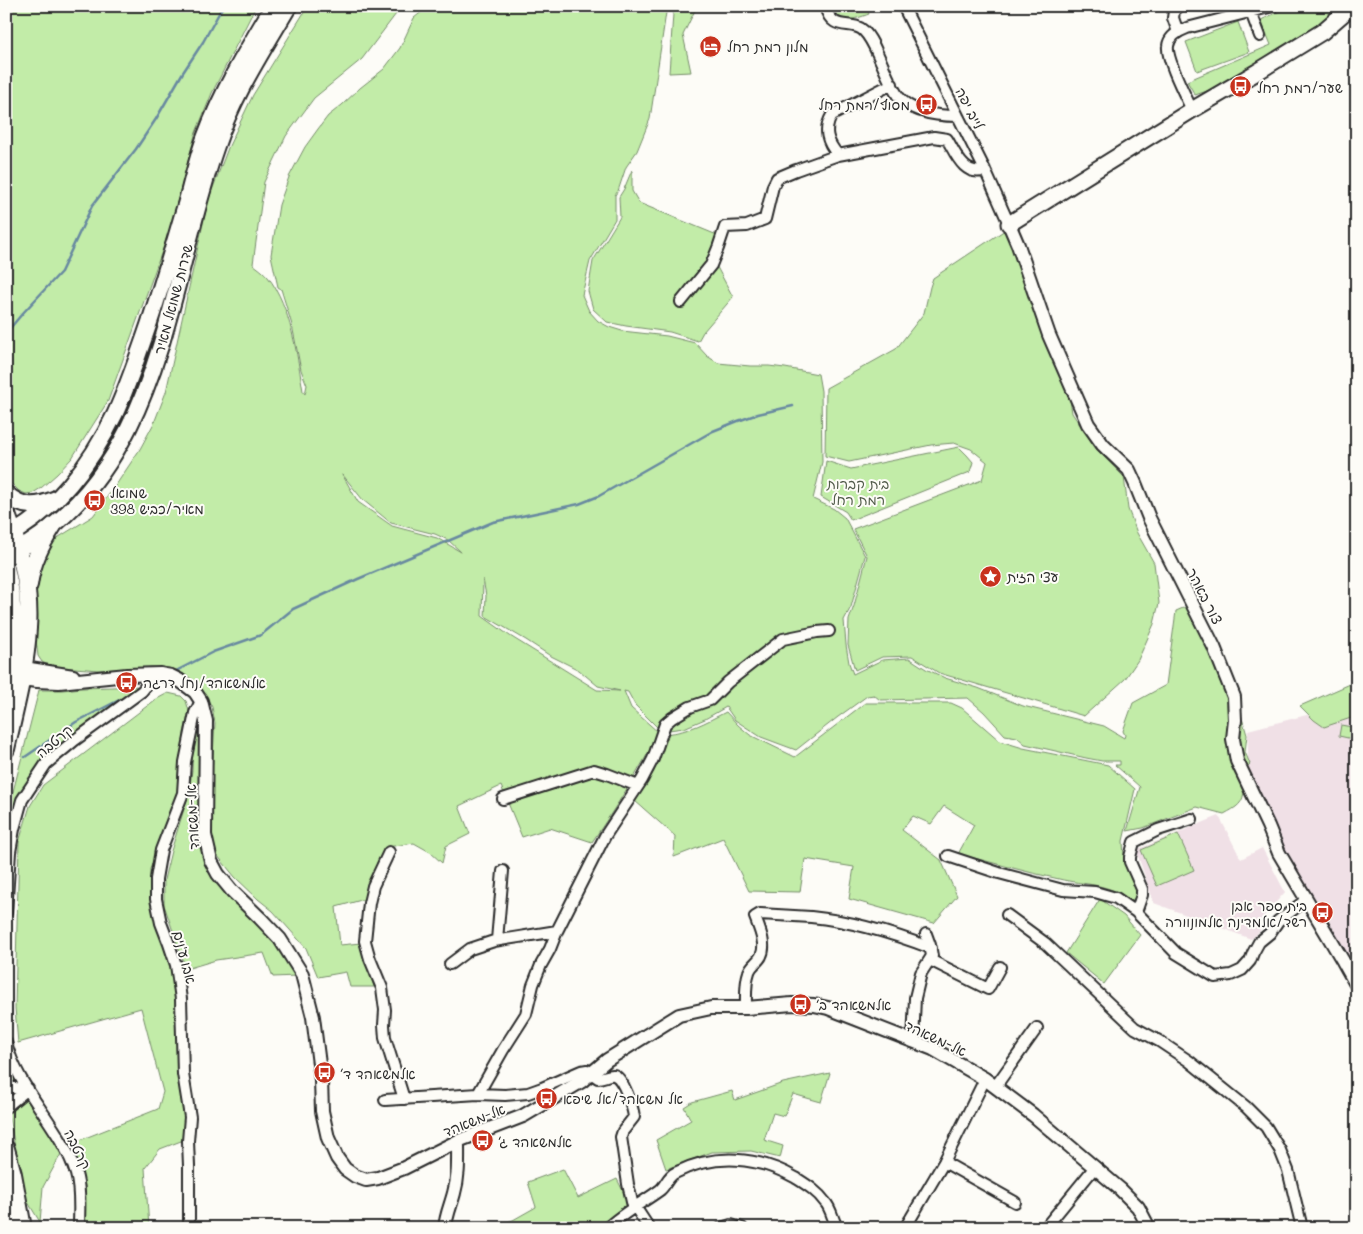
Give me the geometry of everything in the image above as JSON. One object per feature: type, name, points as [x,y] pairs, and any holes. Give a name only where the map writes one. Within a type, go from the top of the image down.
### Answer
[{"type":"main road","name":"שדרות שמואל מאיר","points":[[10,535],[27,524],[56,499],[77,476],[115,414],[154,311],[204,138],[226,90],[273,6]]},
{"type":"main road","name":"שדרות שמואל מאיר","points":[[12,554],[52,526],[84,496],[102,475],[122,443],[138,409],[156,360],[202,190],[225,122],[246,79],[289,6]]},
{"type":"main road","points":[[1009,224],[1322,32],[1350,7]]},
{"type":"main road","points":[[6,494],[17,502],[31,506],[46,504],[56,499]]},
{"type":"main road","points":[[6,512],[12,554],[28,594]]},
{"type":"main road","points":[[6,749],[15,676],[28,627],[28,594],[34,563],[52,526]]},
{"type":"main road","points":[[6,568],[12,603],[12,655],[15,676]]},
{"type":"main road","points":[[6,1149],[13,1174],[23,1228]]},
{"type":"main road","points":[[6,1204],[11,1228]]},
{"type":"street","points":[[825,6],[827,14],[833,21],[863,29],[871,40],[899,97],[907,104],[919,110],[943,116],[958,116]]},
{"type":"street","name":"לייב יפה","points":[[903,6],[985,170],[1009,224]]},
{"type":"street","points":[[1178,32],[1173,18],[1174,11],[1179,6]]},
{"type":"street","points":[[1192,110],[1168,52],[1167,47],[1173,36],[1187,28],[1231,18],[1250,9],[1273,6]]},
{"type":"street","points":[[1250,9],[1260,36]]},
{"type":"street","points":[[838,155],[830,145],[827,134],[827,123],[832,114],[892,84]]},
{"type":"street","points":[[680,302],[711,265],[724,227],[747,226],[765,219],[773,186],[777,178],[838,155],[934,137],[947,139],[961,163],[970,171],[979,172],[985,170]]},
{"type":"street","name":"צור באהר","points":[[1009,224],[1049,335],[1088,424],[1102,445],[1129,470],[1149,518],[1214,647],[1234,697],[1235,720],[1233,739],[1236,761],[1279,853],[1357,986]]},
{"type":"street","points":[[478,1094],[526,1014],[533,985],[557,931],[604,836],[638,786],[653,759],[665,724],[690,707],[710,700],[728,682],[783,639],[829,631]]},
{"type":"street","points":[[15,676],[37,681],[59,682],[151,674],[166,675],[179,680],[195,692],[201,701]]},
{"type":"street","name":"קרטבה","points":[[6,913],[10,852],[22,800],[46,764],[142,690],[146,686],[151,674]]},
{"type":"street","name":"אל-משאהד","points":[[201,701],[206,721],[205,828],[207,850],[218,874],[232,891],[280,939],[302,974],[313,1017],[324,1120],[328,1138],[337,1158],[345,1169],[354,1176],[366,1180],[378,1178],[522,1116],[582,1081],[607,1060],[679,1014],[711,1008],[746,1008],[792,1004],[814,1005],[828,1008],[932,1049],[985,1079],[1033,1116],[1120,1189],[1138,1207],[1150,1228]]},
{"type":"street","name":"אבו ע'נים","points":[[189,1228],[188,1141],[190,1117],[183,1074],[181,999],[176,965],[161,923],[156,899],[156,879],[161,850],[183,793],[185,762],[195,713],[201,701]]},
{"type":"street","points":[[503,799],[594,770],[638,786]]},
{"type":"street","points":[[1136,912],[1142,896],[1142,889],[1130,862],[1134,842],[1158,830],[1192,820]]},
{"type":"street","points":[[389,852],[373,886],[369,903],[365,941],[382,988],[385,1038],[404,1099]]},
{"type":"street","points":[[948,856],[999,873],[1063,890],[1095,892],[1116,898],[1136,912],[1176,953],[1215,977],[1230,975],[1242,970],[1250,961],[1260,942],[1270,933],[1278,921],[1306,900]]},
{"type":"street","points":[[497,940],[503,871]]},
{"type":"street","points":[[746,1008],[749,970],[763,952],[763,943],[755,917],[760,914],[812,917],[869,927],[931,948]]},
{"type":"street","points":[[1007,915],[1045,943],[1135,1028],[1189,1061],[1246,1107],[1266,1128],[1280,1150],[1288,1170],[1302,1228]]},
{"type":"street","points":[[450,964],[470,948],[497,940],[557,931]]},
{"type":"street","points":[[913,1042],[915,998],[921,973],[932,956],[926,934]]},
{"type":"street","points":[[930,960],[988,988],[1000,967]]},
{"type":"street","points":[[996,1087],[1037,1028]]},
{"type":"street","name":"קרטבה","points":[[6,1042],[28,1089],[70,1159],[78,1186],[79,1228]]},
{"type":"street","points":[[384,1100],[528,1093],[581,1071],[587,1070],[598,1078],[616,1075],[620,1079],[633,1107],[634,1117],[623,1131],[622,1137],[628,1184],[635,1206],[649,1228]]},
{"type":"street","points":[[906,1228],[944,1162],[985,1079]]},
{"type":"street","points":[[6,1086],[28,1089]]},
{"type":"street","points":[[6,1106],[28,1089]]},
{"type":"street","points":[[445,1228],[458,1175],[458,1142]]},
{"type":"street","points":[[607,1228],[618,1217],[662,1188],[672,1174],[695,1164],[734,1159],[760,1163],[781,1170],[811,1187],[826,1203],[835,1222]]},
{"type":"street","points":[[944,1162],[1015,1202]]},
{"type":"street","points":[[1046,1228],[1095,1167]]},
{"type":"street","points":[[721,1228],[730,1225],[742,1228]]},
{"type":"shaded area","points":[[1330,709],[1357,720],[1357,970],[1290,864],[1248,776],[1248,730]]},
{"type":"shaded area","points":[[1219,816],[1241,859],[1262,848],[1285,892],[1258,923],[1260,931],[1251,939],[1154,903],[1136,850]]},
{"type":"green space","points":[[6,6],[256,6],[212,93],[195,135],[170,229],[108,401],[72,458],[41,488],[33,493],[26,494],[19,491],[6,478]]},
{"type":"green space","points":[[308,6],[402,6],[362,59],[314,98],[286,136],[264,182],[253,264],[268,277],[276,289],[288,317],[305,394],[307,385],[301,370],[292,325],[281,289],[278,287],[271,255],[279,205],[289,177],[305,147],[328,116],[384,69],[400,48],[414,18],[429,6],[667,6],[650,119],[637,151],[626,167],[615,195],[615,219],[590,261],[582,295],[589,311],[598,321],[622,331],[667,336],[695,343],[707,356],[718,363],[769,366],[818,374],[821,391],[822,462],[813,499],[834,509],[845,518],[865,556],[851,607],[844,620],[849,663],[853,674],[882,660],[909,658],[945,678],[978,688],[1023,706],[1104,726],[1124,738],[1123,731],[1133,703],[1166,685],[1176,611],[1195,603],[1234,691],[1247,735],[1245,752],[1250,764],[1242,772],[1244,793],[1241,801],[1236,807],[1224,814],[1197,807],[1143,828],[1127,831],[1140,787],[1115,765],[1120,765],[1120,761],[1102,761],[1025,744],[1017,737],[1005,735],[968,698],[880,700],[874,695],[867,696],[796,750],[761,737],[735,720],[726,707],[684,728],[661,731],[635,705],[628,692],[624,691],[631,708],[659,733],[627,789],[592,842],[550,828],[522,837],[501,786],[459,806],[470,834],[446,846],[442,863],[430,852],[414,843],[387,847],[378,860],[365,899],[336,907],[340,945],[361,943],[374,987],[350,987],[346,972],[318,977],[306,948],[273,911],[235,877],[217,855],[211,840],[211,790],[215,723],[212,707],[203,691],[193,680],[169,668],[151,667],[99,670],[50,666],[42,662],[38,656],[31,601],[40,568],[51,545],[59,537],[93,516],[140,449],[154,423],[166,392],[208,201],[228,148],[253,95]],"holes":[[[342,474],[363,500],[391,523],[435,534],[448,540],[461,552],[437,538],[392,526],[358,502]],[[483,579],[486,596],[485,616],[549,655],[579,670],[598,686],[620,691],[597,690],[510,636],[482,616]]]},
{"type":"green space","points":[[677,6],[697,6],[683,35],[691,72],[669,73],[673,14]]},
{"type":"green space","points":[[833,6],[866,6],[869,14],[853,19],[843,19]]},
{"type":"green space","points":[[1291,6],[1342,6],[1337,12],[1237,75],[1213,89],[1195,95],[1187,81],[1271,45],[1261,20]]},
{"type":"green space","points":[[1238,22],[1249,52],[1197,71],[1186,42]]},
{"type":"green space","points":[[632,170],[632,191],[639,203],[717,235],[711,256],[733,297],[703,332],[698,341],[670,332],[607,322],[593,309],[588,291],[593,261],[620,217],[619,197]]},
{"type":"green space","points":[[1008,228],[1067,381],[1072,413],[1096,449],[1124,477],[1128,509],[1137,533],[1154,563],[1159,603],[1154,624],[1138,660],[1125,679],[1084,716],[939,673],[912,656],[882,657],[855,670],[848,645],[849,620],[867,556],[853,529],[982,480],[987,462],[971,449],[954,443],[931,445],[849,462],[825,456],[826,388],[896,349],[924,313],[933,278]]},
{"type":"green space","name":"בית קברות רמת רחל","points":[[959,447],[973,462],[970,472],[851,520],[846,512],[821,497],[826,461],[851,469]]},
{"type":"green space","points":[[1357,681],[1357,716],[1324,727],[1300,706]]},
{"type":"green space","points":[[141,686],[42,761],[6,850],[6,819],[39,690]]},
{"type":"green space","points":[[168,693],[181,696],[186,701],[189,711],[184,733],[180,786],[164,835],[150,869],[150,884],[162,937],[175,979],[177,998],[176,1024],[185,1115],[185,1136],[181,1141],[160,1149],[145,1168],[149,1228],[85,1228],[85,1186],[80,1167],[70,1144],[158,1109],[163,1092],[141,1008],[18,1043],[15,1008],[19,842],[30,806],[43,785],[155,700]]},
{"type":"green space","points":[[865,703],[951,703],[962,708],[1000,741],[1023,748],[1108,765],[1135,789],[1123,841],[1124,858],[1138,895],[1131,901],[1123,895],[1106,888],[1046,876],[958,854],[974,825],[944,806],[931,824],[913,816],[902,830],[941,860],[957,896],[934,923],[849,899],[854,867],[805,859],[800,892],[749,891],[723,838],[674,857],[675,836],[635,801],[654,771],[666,734],[690,729],[726,712],[750,735],[795,757]]},
{"type":"green space","points":[[1341,725],[1357,728],[1357,740],[1339,736]]},
{"type":"green space","points":[[199,729],[199,821],[202,856],[209,873],[278,944],[296,976],[273,977],[264,953],[216,960],[186,969],[164,905],[164,880],[189,793],[193,743]]},
{"type":"green space","points":[[1178,834],[1194,870],[1157,886],[1141,850]]},
{"type":"green space","points":[[1100,899],[1124,916],[1140,935],[1104,984],[1066,953]]},
{"type":"green space","points":[[6,1054],[61,1154],[43,1187],[40,1222],[26,1199],[6,1104]]},
{"type":"green space","points":[[830,1073],[821,1102],[793,1094],[784,1116],[773,1113],[764,1140],[783,1146],[780,1158],[751,1151],[712,1152],[666,1169],[656,1140],[691,1120],[684,1107],[692,1102],[732,1091],[735,1100],[783,1083]]},
{"type":"green space","points":[[563,1169],[578,1198],[617,1179],[629,1203],[598,1228],[489,1228],[513,1220],[536,1207],[528,1182]]},
{"type":"waterway","points":[[6,333],[61,272],[92,206],[136,149],[156,119],[223,6]]},
{"type":"waterway","points":[[174,672],[213,652],[261,635],[293,609],[358,579],[493,522],[579,504],[599,496],[713,431],[758,414],[793,406]]},
{"type":"waterway","points":[[150,685],[160,679]]},
{"type":"waterway","points":[[25,757],[76,722],[127,696]]},
{"type":"place","name":"מלון רמת רחל","points":[[711,46]]},
{"type":"place","name":"שער/רמת רחל","points":[[1241,87]]},
{"type":"place","name":"מסוף/רמת רחל","points":[[926,104]]},
{"type":"place","name":"שמואל מאיר/כביש 398","points":[[94,500]]},
{"type":"place","name":"עצי הזית","points":[[991,576]]},
{"type":"place","name":"אלמשאהד/נחל דרגה","points":[[127,682]]},
{"type":"place","name":"בית ספר אבן רשד/אלמדינה אלמונוורה","points":[[1323,913]]},
{"type":"place","name":"אלמשאהד ב׳","points":[[800,1004]]},
{"type":"place","name":"אלמשאהד ד׳","points":[[324,1073]]},
{"type":"place","name":"אל משאהד/אל שיפא","points":[[547,1098]]},
{"type":"place","name":"אלמשאהד ג׳","points":[[482,1141]]}]
